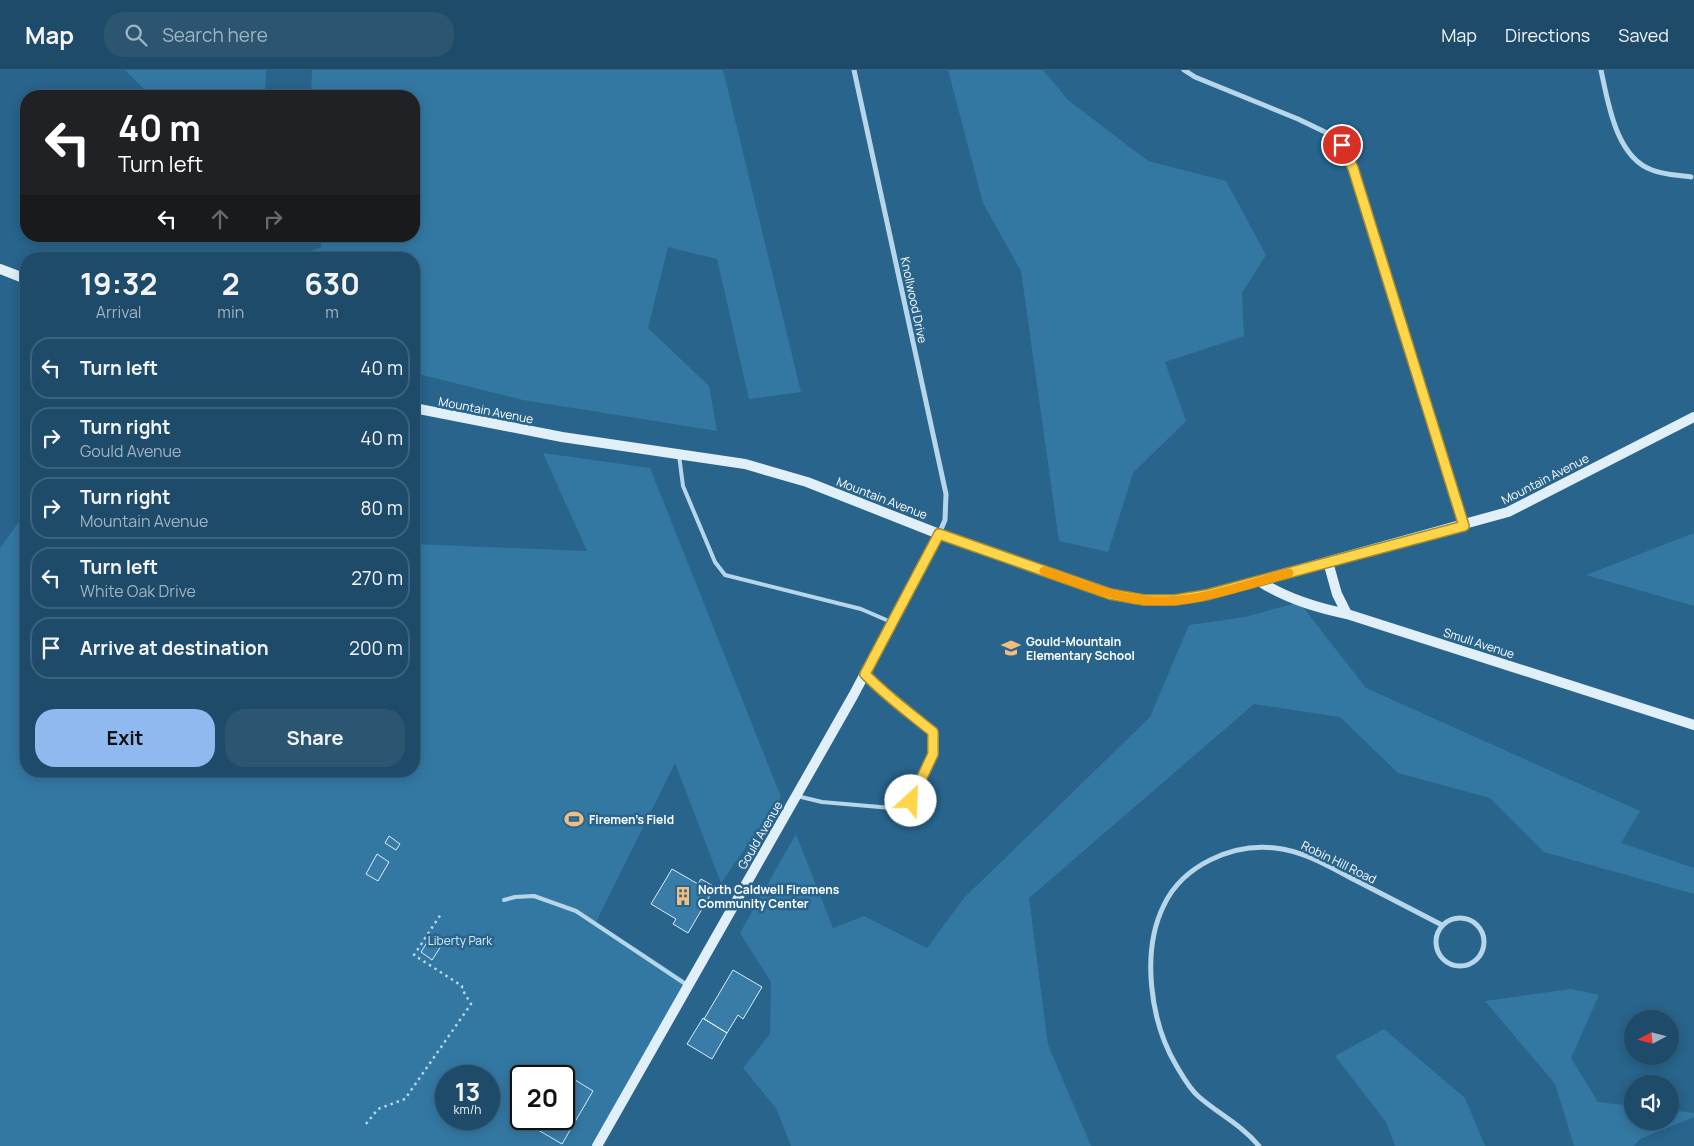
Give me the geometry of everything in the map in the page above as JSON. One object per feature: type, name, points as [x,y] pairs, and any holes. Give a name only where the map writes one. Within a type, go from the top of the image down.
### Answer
[{"type":"street","name":"Knollwood Drive","points":[[854,70],[946,494],[945,520],[939,534]]},
{"type":"street","points":[[1184,70],[1195,77],[1298,119],[1325,132],[1342,145],[1356,177],[1464,526]]},
{"type":"street","points":[[1601,70],[1609,105],[1621,138],[1635,159],[1652,170],[1690,177]]},
{"type":"street","points":[[0,269],[20,277]]},
{"type":"street","name":"Mountain Avenue","points":[[420,409],[562,437],[745,464],[776,472],[939,534],[1110,594],[1144,600],[1175,600],[1206,595],[1464,526],[1508,512],[1694,417]]},
{"type":"street","name":"Gould Avenue","points":[[598,1146],[865,674],[939,534]]},
{"type":"street","points":[[1328,562],[1337,594],[1347,614]]},
{"type":"street","name":"Smull Avenue","points":[[1259,581],[1276,592],[1326,610],[1347,614],[1694,725]]},
{"type":"street","name":"Robin Hill Road","points":[[1259,1146],[1245,1132],[1197,1095],[1174,1063],[1159,1027],[1152,988],[1153,949],[1156,930],[1164,905],[1178,886],[1195,870],[1227,853],[1262,847],[1286,849],[1313,858],[1442,925]]},
{"type":"street","points":[[1457,918],[1472,921],[1478,926],[1482,932],[1484,942],[1482,952],[1478,958],[1465,966],[1458,966],[1444,960],[1439,954],[1436,940],[1442,925],[1457,918]]},
{"type":"lane","points":[[679,454],[683,486],[715,562],[725,575],[861,609],[893,623]]},
{"type":"lane","points":[[796,796],[822,802],[903,809],[911,801],[933,754],[933,732],[885,694],[865,674]]},
{"type":"lane","points":[[504,900],[515,897],[534,896],[576,911],[688,986]]},
{"type":"path","points":[[366,1124],[378,1109],[405,1099],[471,1004],[462,986],[414,955],[441,914]]},
{"type":"green space","points":[[125,70],[266,70],[265,90],[145,90]]},
{"type":"green space","points":[[312,70],[723,70],[801,392],[749,399],[717,259],[668,247],[648,328],[709,386],[717,431],[523,400],[420,374],[420,252],[308,252],[321,247],[321,242],[420,242],[420,90],[311,90]]},
{"type":"green space","points":[[948,70],[1043,70],[1068,100],[1148,161],[1226,181],[1266,255],[1242,293],[1244,336],[1165,362],[1186,421],[1133,473],[1108,552],[1059,541],[1021,271],[983,203]]},
{"type":"green space","name":"Liberty Park","points":[[543,453],[650,468],[781,797],[721,883],[675,763],[596,922],[690,983],[593,1146],[0,1146],[0,548],[20,520],[20,777],[420,777],[420,544],[587,551]]},
{"type":"green space","points":[[1694,533],[1694,606],[1586,575]]},
{"type":"green space","points":[[1299,602],[1366,688],[1640,811],[1621,843],[1694,868],[1694,894],[1544,852],[1490,798],[1398,773],[1340,717],[1254,704],[1029,898],[1048,1045],[1091,1146],[791,1146],[776,1108],[743,1068],[770,1034],[771,982],[740,933],[796,834],[833,928],[864,916],[927,948],[964,898],[1150,717],[1189,625],[1245,617]]},
{"type":"green space","points":[[1571,989],[1599,995],[1571,1058],[1598,1102],[1624,1105],[1624,1130],[1662,1130],[1640,1139],[1634,1146],[1574,1146],[1555,1084],[1485,1001]]},
{"type":"green space","points":[[1384,1029],[1465,1098],[1485,1146],[1395,1146],[1386,1122],[1335,1056]]},
{"type":"green space","points":[[1679,1111],[1694,1113],[1694,1117],[1679,1123]]},
{"type":"building","points":[[389,836],[400,844],[396,850],[385,843]]},
{"type":"building","points":[[377,854],[389,862],[378,881],[366,874]]},
{"type":"building","name":"North Caldwell Firemens Community Center","points":[[672,869],[698,884],[701,879],[715,887],[688,933],[673,924],[676,919],[651,904]]},
{"type":"building","points":[[431,936],[443,943],[432,960],[421,952]]},
{"type":"building","points":[[733,970],[762,987],[743,1019],[738,1015],[727,1033],[704,1019]]},
{"type":"building","points":[[703,1018],[727,1033],[712,1059],[687,1044]]},
{"type":"building","points":[[575,1080],[593,1091],[575,1122]]},
{"type":"building","points":[[538,1130],[570,1130],[562,1144]]},
{"type":"slow traffic","points":[[1044,571],[1110,594],[1144,600],[1175,600],[1206,595],[1289,573]]},
{"type":"place","name":"Gould-Mountain Elementary School","points":[[1011,648]]},
{"type":"place","name":"Firemen's Field","points":[[574,819]]},
{"type":"place","name":"North Caldwell Firemens Community Center","points":[[683,896]]},
{"type":"route","points":[[911,801],[933,754],[933,732],[885,694],[865,674],[939,534],[1110,594],[1144,600],[1175,600],[1238,587],[1464,526],[1353,168],[1342,145]]}]
